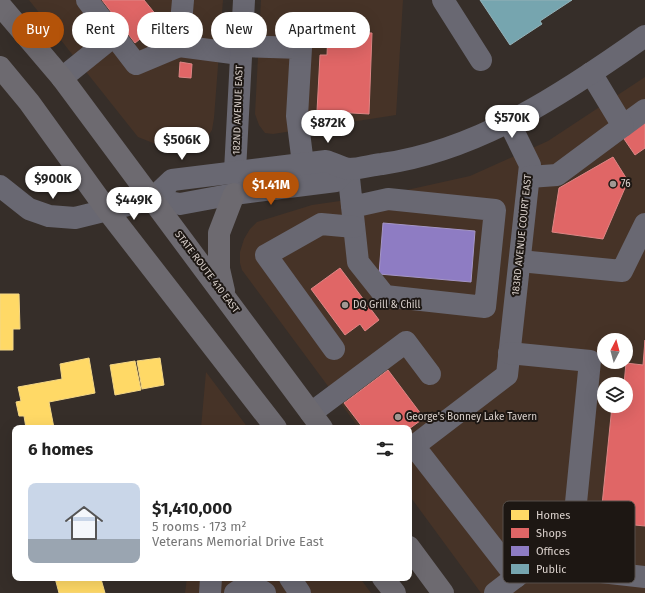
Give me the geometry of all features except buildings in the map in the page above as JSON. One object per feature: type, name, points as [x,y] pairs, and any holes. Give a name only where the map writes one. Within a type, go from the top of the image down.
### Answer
[{"type":"highway","name":"STATE ROUTE 410 EAST","points":[[0,5],[62,78],[317,421]]},
{"type":"highway","points":[[0,67],[29,102],[107,210],[274,425]]},
{"type":"highway","points":[[224,294],[219,269],[219,233],[234,194]]},
{"type":"highway","points":[[412,551],[443,593]]},
{"type":"highway","points":[[385,581],[395,593]]},
{"type":"street","points":[[87,0],[96,12]]},
{"type":"street","points":[[181,12],[182,0]]},
{"type":"street","name":"182ND AVENUE EAST","points":[[235,171],[244,0]]},
{"type":"street","points":[[443,0],[481,60]]},
{"type":"street","points":[[152,199],[172,180],[235,171],[326,161],[348,169],[399,162],[448,147],[472,139],[509,122],[591,73],[645,36]]},
{"type":"street","points":[[62,78],[99,48]]},
{"type":"street","points":[[123,48],[136,64],[174,48]]},
{"type":"street","points":[[203,48],[241,50],[301,48],[297,116],[303,164]]},
{"type":"street","points":[[591,73],[623,126]]},
{"type":"street","points":[[529,178],[557,175],[645,110]]},
{"type":"street","name":"183RD AVENUE COURT EAST","points":[[503,560],[414,446],[507,375],[530,165],[509,122]]},
{"type":"street","points":[[0,186],[29,209],[49,216],[75,218],[152,199],[180,204],[234,194],[336,181],[348,169]]},
{"type":"street","points":[[334,349],[266,255],[321,224],[353,217],[388,199],[495,210],[485,307],[385,296],[358,262],[353,217],[348,169]]},
{"type":"street","points":[[493,224],[523,227]]},
{"type":"street","points":[[520,261],[622,271],[645,224]]},
{"type":"street","points":[[317,421],[406,342],[430,374]]},
{"type":"street","points":[[509,353],[590,361],[576,501]]},
{"type":"street","points":[[635,576],[645,577]]},
{"type":"street","points":[[210,593],[212,581]]},
{"type":"street","points":[[292,581],[300,593]]},
{"type":"street","points":[[495,593],[508,583]]},
{"type":"street","points":[[235,593],[246,588],[267,587]]},
{"type":"shaded area","points":[[29,0],[223,0],[222,12],[211,12],[211,48],[219,48],[214,118],[212,130],[208,136],[200,143],[172,147],[158,145],[138,137],[64,44],[64,12],[39,12]]},
{"type":"shaded area","points":[[261,0],[403,0],[396,115],[273,134],[265,133],[259,125],[255,114],[258,48],[267,48],[267,12],[260,12]]},
{"type":"shaded area","points":[[645,77],[645,593],[481,593],[412,499],[412,425],[357,425],[242,270],[240,263],[240,252],[244,239],[250,229],[257,222],[312,205],[389,194],[470,176],[548,141]]},
{"type":"shaded area","points":[[206,372],[246,425],[201,425]]},
{"type":"shaded area","points":[[187,581],[362,581],[371,593],[185,593]]},
{"type":"place","name":"76","points":[[613,184]]},
{"type":"place","name":"DQ Grill & Chill","points":[[345,305]]},
{"type":"place","name":"George's Bonney Lake Tavern","points":[[398,417]]}]
